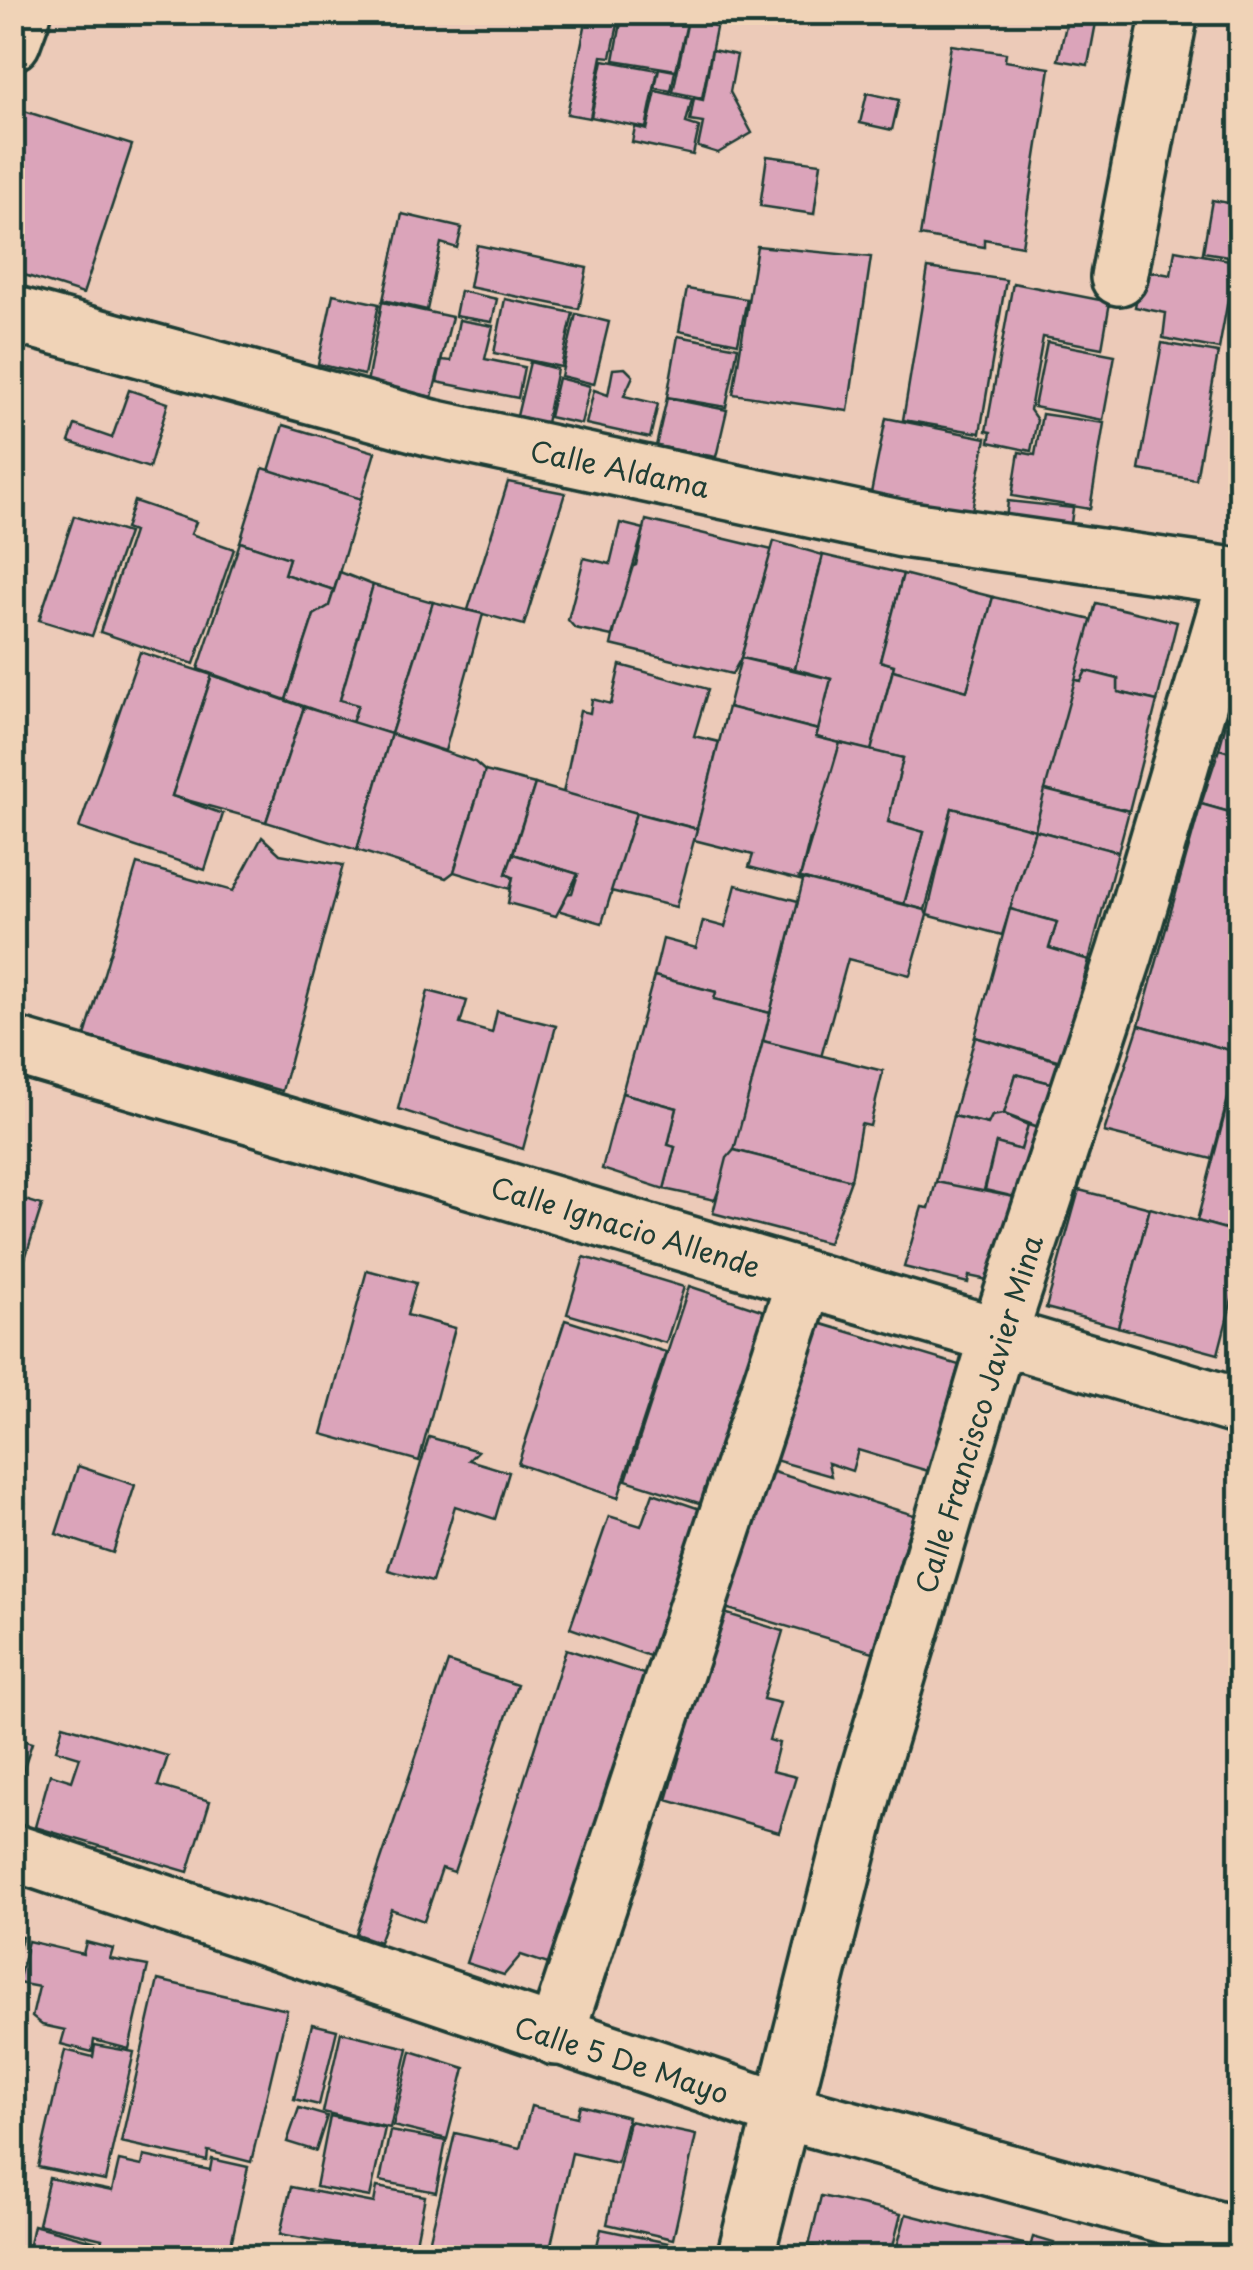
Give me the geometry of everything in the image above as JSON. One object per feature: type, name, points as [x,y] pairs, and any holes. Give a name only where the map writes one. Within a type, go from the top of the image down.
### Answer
[{"type":"street","points":[[12,42],[22,12]]},
{"type":"street","points":[[1119,277],[1170,12]]},
{"type":"street","name":"Calle Aldama","points":[[12,314],[470,436],[903,529],[1238,577]]},
{"type":"street","name":"Calle Francisco Javier Mina","points":[[744,2258],[866,1781],[999,1334],[1125,953],[1238,577]]},
{"type":"street","name":"Calle Ignacio Allende","points":[[12,1046],[1240,1407]]},
{"type":"street","points":[[555,2038],[805,1280]]},
{"type":"street","name":"Calle 5 De Mayo","points":[[12,1852],[555,2038],[780,2110],[1240,2236]]},
{"type":"building","points":[[588,12],[620,15],[611,57],[602,56],[590,118],[567,114]]},
{"type":"building","points":[[623,12],[687,23],[676,70],[614,60]]},
{"type":"building","points":[[1069,12],[1098,12],[1088,65],[1058,60]]},
{"type":"building","points":[[707,17],[716,28],[702,98],[673,92],[688,20]]},
{"type":"building","points":[[951,45],[1006,53],[1005,61],[1050,68],[1022,246],[984,239],[984,247],[920,236]]},
{"type":"building","points":[[712,50],[737,55],[730,92],[752,133],[718,153],[698,147],[703,123],[690,121],[694,98],[703,100]]},
{"type":"building","points":[[603,60],[658,70],[646,128],[591,117]]},
{"type":"building","points":[[659,68],[675,71],[671,91],[655,88]]},
{"type":"building","points":[[656,91],[692,99],[686,123],[699,127],[693,155],[632,142],[635,127],[647,130]]},
{"type":"building","points":[[867,93],[899,100],[892,130],[860,123]]},
{"type":"building","points":[[21,110],[132,145],[83,294],[12,271],[12,135]]},
{"type":"building","points":[[767,156],[821,163],[814,214],[760,206]]},
{"type":"building","points":[[1212,200],[1240,205],[1235,257],[1203,252]]},
{"type":"building","points":[[402,214],[462,228],[457,248],[441,243],[427,310],[383,300]]},
{"type":"building","points":[[477,245],[587,268],[579,309],[469,287]]},
{"type":"building","points":[[757,246],[871,257],[848,411],[733,394]]},
{"type":"building","points":[[1175,250],[1235,261],[1219,349],[1163,338],[1166,313],[1135,307],[1142,270],[1171,275]]},
{"type":"building","points":[[928,268],[1006,280],[980,433],[903,420]]},
{"type":"building","points":[[1013,283],[1110,302],[1102,348],[1043,337],[1030,410],[1037,420],[1031,451],[989,442],[991,432],[986,431]]},
{"type":"building","points":[[687,289],[747,299],[738,343],[679,331]]},
{"type":"building","points":[[460,291],[497,299],[492,322],[455,316]]},
{"type":"building","points":[[333,294],[379,304],[364,375],[318,364]]},
{"type":"building","points":[[505,299],[573,313],[561,367],[494,353]]},
{"type":"building","points":[[382,302],[452,317],[432,397],[367,383]]},
{"type":"building","points":[[576,314],[609,322],[594,384],[561,376]]},
{"type":"building","points":[[459,320],[493,326],[485,359],[524,367],[518,398],[437,382],[442,360],[451,361]]},
{"type":"building","points":[[678,336],[738,347],[726,407],[667,397]]},
{"type":"building","points":[[1047,342],[1115,355],[1103,420],[1034,407]]},
{"type":"building","points":[[1162,343],[1218,353],[1196,480],[1139,470]]},
{"type":"building","points":[[530,362],[557,369],[546,423],[517,416]]},
{"type":"building","points":[[625,368],[633,376],[624,396],[658,404],[650,438],[586,424],[594,390],[608,395],[613,369]]},
{"type":"building","points":[[558,378],[590,386],[581,424],[549,417]]},
{"type":"building","points":[[129,390],[168,403],[149,468],[69,442],[75,425],[112,438]]},
{"type":"building","points":[[667,398],[727,410],[716,457],[656,446]]},
{"type":"building","points":[[1042,414],[1104,423],[1090,509],[1012,496],[1019,452],[1035,455]]},
{"type":"building","points":[[886,418],[986,438],[970,521],[869,503]]},
{"type":"building","points":[[283,425],[375,452],[361,499],[269,471]]},
{"type":"building","points":[[263,468],[361,499],[334,590],[284,574],[289,558],[240,542]]},
{"type":"building","points":[[508,482],[565,493],[524,625],[468,610]]},
{"type":"building","points":[[134,501],[196,522],[191,534],[234,549],[194,664],[100,632],[133,532],[125,529]]},
{"type":"building","points":[[1008,501],[1073,508],[1070,530],[1006,521]]},
{"type":"building","points":[[74,516],[128,533],[92,636],[39,620]]},
{"type":"building","points":[[646,520],[772,550],[741,658],[732,674],[611,645],[629,568],[636,565]]},
{"type":"building","points":[[620,523],[644,529],[612,636],[575,628],[568,620],[584,558],[610,564]]},
{"type":"building","points":[[774,541],[823,555],[795,669],[741,658]]},
{"type":"building","points":[[240,542],[289,558],[284,574],[334,590],[329,606],[314,615],[286,700],[198,669]]},
{"type":"building","points":[[823,555],[903,574],[880,661],[894,665],[871,751],[816,737],[831,679],[795,669]]},
{"type":"building","points":[[340,572],[373,585],[340,700],[358,705],[352,723],[286,700],[314,615],[329,606]]},
{"type":"building","points":[[903,574],[993,597],[967,691],[893,670],[894,665],[880,661]]},
{"type":"building","points":[[373,585],[433,602],[391,734],[352,723],[358,705],[340,700]]},
{"type":"building","points":[[993,597],[1092,620],[1035,830],[952,808],[925,910],[904,904],[924,832],[888,822],[903,758],[871,751],[893,670],[967,691]]},
{"type":"building","points":[[433,602],[483,614],[445,751],[391,734]]},
{"type":"building","points":[[1096,603],[1177,622],[1157,701],[1118,692],[1118,679],[1086,671],[1081,681],[1075,680]]},
{"type":"building","points":[[140,652],[212,675],[172,796],[223,814],[205,870],[79,828]]},
{"type":"building","points":[[741,658],[831,679],[818,730],[728,707]]},
{"type":"building","points":[[620,665],[708,689],[694,736],[719,742],[697,829],[563,793],[580,711],[590,713],[592,699],[611,704]]},
{"type":"building","points":[[1086,671],[1118,679],[1118,692],[1157,701],[1129,811],[1045,790],[1075,680],[1081,681]]},
{"type":"building","points":[[212,675],[304,707],[266,822],[172,796]]},
{"type":"building","points":[[1231,706],[1240,708],[1240,755],[1219,749]]},
{"type":"building","points":[[304,707],[391,734],[357,850],[266,822]]},
{"type":"building","points":[[728,707],[818,730],[816,737],[840,743],[816,834],[810,838],[800,878],[803,881],[749,867],[753,855],[694,840]]},
{"type":"building","points":[[391,734],[475,762],[485,771],[454,872],[446,878],[357,850]]},
{"type":"building","points":[[840,743],[903,758],[888,822],[924,832],[904,904],[800,878]]},
{"type":"building","points":[[1219,749],[1240,755],[1240,815],[1201,804]]},
{"type":"building","points":[[485,771],[535,784],[506,874],[513,877],[510,889],[454,872]]},
{"type":"building","points":[[535,784],[636,813],[602,923],[557,910],[564,894],[572,893],[578,874],[513,854]]},
{"type":"building","points":[[1045,790],[1129,811],[1118,852],[1035,830]]},
{"type":"building","points":[[1201,804],[1240,815],[1240,848],[1233,876],[1240,878],[1240,1053],[1139,1025]]},
{"type":"building","points":[[952,808],[1035,830],[1002,935],[927,915]]},
{"type":"building","points":[[636,813],[697,829],[676,907],[611,891]]},
{"type":"building","points":[[1035,830],[1118,852],[1089,960],[1049,948],[1057,922],[1010,909]]},
{"type":"building","points":[[262,837],[280,854],[343,865],[282,1091],[85,1036],[137,864],[233,891]]},
{"type":"building","points":[[1240,848],[1240,878],[1233,876]]},
{"type":"building","points":[[513,854],[578,874],[556,916],[508,903],[513,877],[506,874]]},
{"type":"building","points":[[800,878],[925,910],[927,915],[910,975],[848,959],[821,1057],[763,1041],[803,881]]},
{"type":"building","points":[[736,885],[798,901],[770,1013],[714,999],[716,992],[654,976],[663,939],[696,948],[703,921],[725,927]]},
{"type":"building","points":[[1010,909],[1057,922],[1049,948],[1089,960],[1061,1061],[975,1037]]},
{"type":"building","points":[[654,976],[716,992],[714,999],[770,1013],[737,1142],[715,1200],[664,1189],[675,1147],[668,1145],[677,1108],[622,1093]]},
{"type":"building","points":[[428,991],[467,1001],[460,1024],[492,1033],[497,1011],[556,1026],[523,1149],[398,1109]]},
{"type":"building","points":[[1139,1025],[1240,1053],[1212,1159],[1104,1132]]},
{"type":"building","points":[[975,1037],[1069,1064],[1062,1086],[1016,1074],[1004,1114],[992,1116],[988,1124],[953,1116]]},
{"type":"building","points":[[763,1041],[883,1071],[870,1126],[861,1124],[851,1180],[734,1150]]},
{"type":"building","points":[[1016,1074],[1062,1086],[1049,1131],[1004,1114]]},
{"type":"building","points":[[622,1093],[677,1108],[668,1145],[675,1147],[664,1189],[602,1169]]},
{"type":"building","points":[[1228,1102],[1240,1105],[1240,1233],[1197,1221]]},
{"type":"building","points":[[1004,1114],[1028,1125],[1021,1150],[996,1143],[983,1194],[936,1182],[953,1116],[988,1124],[992,1116]]},
{"type":"building","points":[[1028,1125],[1044,1130],[1024,1199],[985,1190],[996,1143],[1021,1150]]},
{"type":"building","points":[[734,1150],[851,1180],[828,1243],[713,1213],[727,1158]]},
{"type":"building","points":[[936,1182],[1019,1198],[997,1282],[969,1276],[968,1283],[904,1267],[922,1207],[929,1208]]},
{"type":"building","points":[[1079,1190],[1150,1208],[1118,1327],[1046,1308]]},
{"type":"building","points":[[12,1196],[42,1205],[12,1300]]},
{"type":"building","points":[[1150,1208],[1240,1233],[1240,1269],[1218,1354],[1118,1327]]},
{"type":"building","points":[[584,1257],[684,1287],[666,1343],[567,1314]]},
{"type":"building","points":[[367,1270],[416,1283],[407,1315],[455,1328],[419,1461],[322,1434]]},
{"type":"building","points":[[689,1286],[782,1317],[721,1510],[626,1480]]},
{"type":"building","points":[[565,1320],[666,1352],[618,1498],[518,1464]]},
{"type":"building","points":[[812,1321],[959,1365],[928,1471],[858,1450],[852,1471],[828,1463],[831,1476],[771,1459]]},
{"type":"building","points":[[429,1437],[478,1451],[469,1460],[509,1472],[495,1519],[455,1506],[432,1582],[388,1570]]},
{"type":"building","points":[[78,1466],[135,1485],[113,1553],[56,1534]]},
{"type":"building","points":[[767,1470],[914,1515],[873,1652],[725,1608]]},
{"type":"building","points":[[653,1493],[706,1511],[655,1658],[570,1628],[609,1516],[641,1526]]},
{"type":"building","points":[[12,1499],[25,1503],[12,1542]]},
{"type":"building","points":[[721,1612],[783,1631],[763,1699],[780,1703],[769,1740],[779,1743],[772,1771],[796,1777],[779,1832],[667,1800]]},
{"type":"building","points":[[566,1649],[656,1678],[563,1969],[521,1955],[504,1975],[466,1963]]},
{"type":"building","points":[[448,1662],[517,1685],[454,1872],[442,1868],[424,1921],[391,1909],[379,1942],[356,1934]]},
{"type":"building","points":[[63,1725],[168,1756],[158,1786],[210,1801],[188,1872],[35,1827],[50,1774],[72,1781],[80,1757],[56,1750]]},
{"type":"building","points":[[12,1737],[32,1743],[12,1803]]},
{"type":"building","points":[[12,1934],[22,1937],[12,1976]]},
{"type":"building","points":[[28,1941],[83,1954],[86,1942],[113,1949],[110,1959],[148,1966],[129,2049],[94,2040],[92,2052],[61,2044],[65,2030],[42,2025],[32,2017],[39,1987],[18,1983]]},
{"type":"building","points":[[158,1980],[287,2010],[251,2162],[208,2151],[207,2161],[121,2142]]},
{"type":"building","points":[[312,2024],[337,2030],[319,2105],[294,2099]]},
{"type":"building","points":[[341,2032],[408,2048],[390,2128],[323,2112]]},
{"type":"building","points":[[95,2045],[134,2052],[105,2181],[38,2167],[65,2050],[93,2057]]},
{"type":"building","points":[[411,2051],[465,2068],[447,2139],[393,2126]]},
{"type":"building","points":[[580,2105],[628,2117],[617,2163],[572,2153],[548,2258],[472,2258],[428,2247],[455,2133],[520,2148],[531,2106],[577,2117]]},
{"type":"building","points":[[299,2108],[327,2116],[316,2151],[287,2142]]},
{"type":"building","points":[[330,2116],[385,2128],[370,2197],[316,2187]]},
{"type":"building","points":[[629,2121],[696,2135],[673,2239],[607,2224]]},
{"type":"building","points":[[390,2131],[446,2141],[436,2192],[380,2181]]},
{"type":"building","points":[[144,2156],[210,2170],[212,2159],[248,2167],[228,2258],[98,2258],[102,2239],[38,2224],[49,2178],[112,2191],[119,2161],[142,2166]]},
{"type":"building","points":[[291,2187],[374,2203],[377,2187],[425,2196],[413,2258],[280,2234]]},
{"type":"building","points":[[821,2196],[901,2214],[890,2258],[860,2258],[809,2246]]},
{"type":"building","points":[[906,2214],[1027,2245],[1024,2258],[894,2258]]},
{"type":"building","points":[[33,2225],[97,2242],[93,2258],[26,2258]]},
{"type":"building","points":[[601,2229],[702,2250],[700,2258],[594,2258]]},
{"type":"building","points":[[1033,2237],[1054,2243],[1050,2258],[1027,2258]]}]
